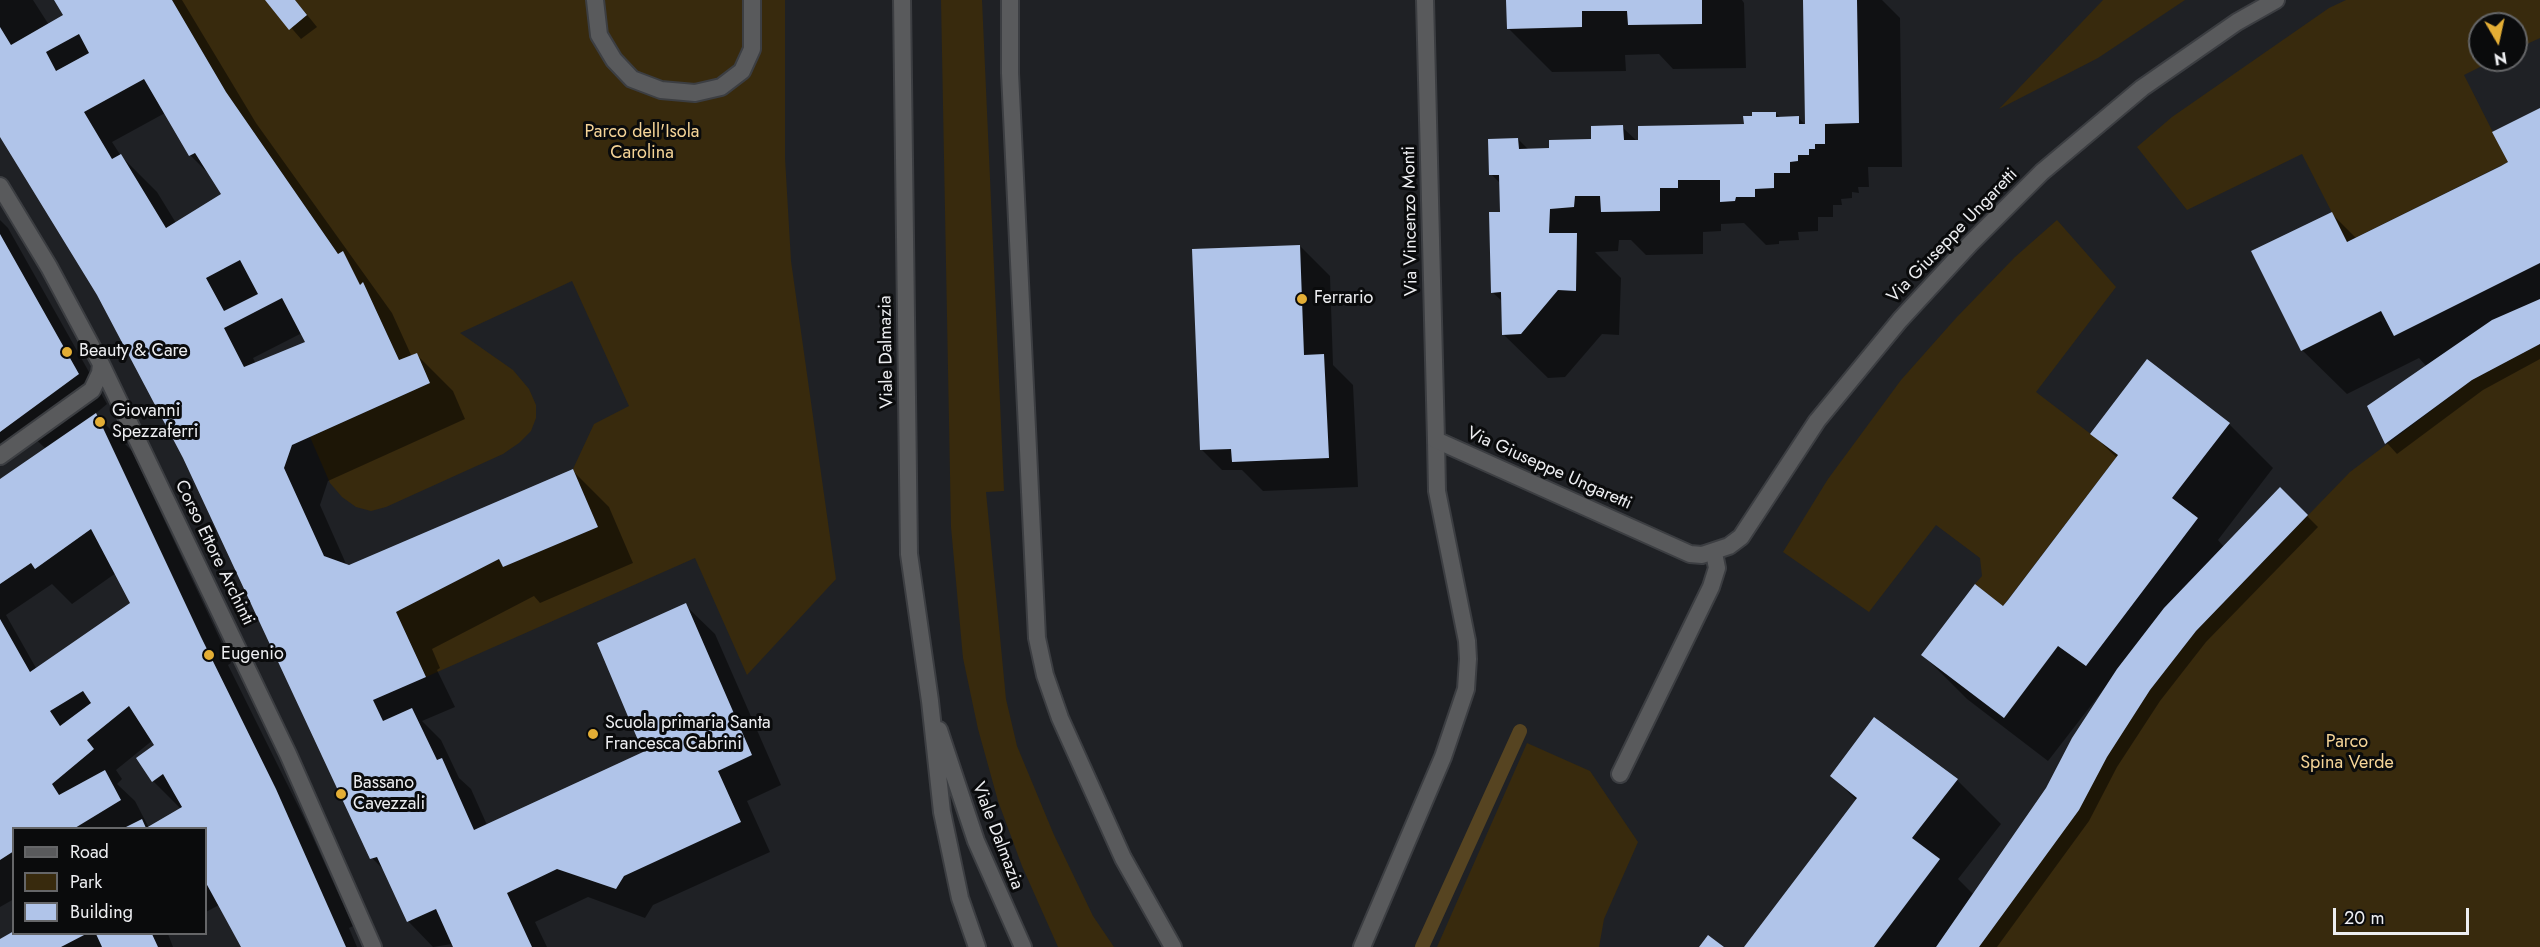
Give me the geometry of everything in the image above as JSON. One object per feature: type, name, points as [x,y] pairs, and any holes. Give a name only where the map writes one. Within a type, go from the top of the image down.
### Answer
[{"type":"street","points":[[595,0],[599,35],[614,60],[632,79],[661,90],[694,93],[721,87],[742,71],[752,49],[752,0]]},
{"type":"street","name":"Viale Dalmazia","points":[[902,0],[909,554],[930,701],[942,812],[960,898],[977,947]]},
{"type":"street","points":[[1010,0],[1010,73],[1037,638],[1060,718],[1123,858],[1173,947]]},
{"type":"street","name":"Via Vincenzo Monti","points":[[1362,947],[1443,757],[1466,689],[1467,641],[1437,491],[1425,0]]},
{"type":"street","name":"Via Giuseppe Ungaretti","points":[[1436,440],[1690,554],[1714,553],[1729,546],[1741,537],[1817,421],[1900,320],[1970,243],[2042,172],[2142,88],[2237,22],[2276,0]]},
{"type":"street","name":"Corso Ettore Archinti","points":[[0,186],[49,267],[101,364],[288,754],[373,947]]},
{"type":"street","points":[[0,456],[92,390],[100,373],[101,364]]},
{"type":"street","points":[[1620,774],[1711,587],[1717,568],[1714,553]]},
{"type":"street","name":"Viale Dalmazia","points":[[930,701],[976,841],[1023,947]]},
{"type":"green space","name":"Parco dell'Isola Carolina","points":[[172,0],[785,0],[785,158],[791,261],[836,579],[747,675],[695,558],[426,677],[396,612],[499,559],[503,567],[598,527],[573,469],[594,424],[629,406],[572,281],[460,333],[513,370],[529,389],[536,405],[536,418],[531,431],[519,443],[503,454],[386,507],[371,511],[356,507],[342,497],[330,483],[310,437],[430,383],[399,360],[363,282],[360,285],[343,252],[338,254],[226,92]]},
{"type":"green space","points":[[941,0],[982,0],[1004,491],[986,492],[1006,699],[1017,746],[1054,835],[1093,916],[1114,947],[1058,947],[1022,866],[998,801],[978,729],[963,658],[951,527]]},
{"type":"green space","points":[[2103,0],[2185,0],[2098,58],[1999,109]]},
{"type":"green space","points":[[2346,0],[2540,0],[2540,38],[2528,44],[2528,12],[2468,12],[2468,72],[2470,72],[2464,75],[2508,162],[2347,242],[2302,154],[2187,210],[2137,147],[2172,117],[2329,8]]},
{"type":"green space","points":[[2057,220],[2116,287],[2036,392],[2118,455],[2003,606],[1975,584],[1982,576],[1980,558],[1936,525],[1869,612],[1783,552],[1828,479],[1901,380],[1956,318],[2015,257]]},
{"type":"green space","name":"Parco Spina Verde","points":[[2540,344],[2540,947],[1979,947],[2150,690],[2196,631],[2350,472],[2472,380]]},
{"type":"green space","points":[[1527,743],[1590,771],[1638,842],[1604,919],[1599,947],[1437,947]]},
{"type":"building","points":[[54,0],[172,0],[226,92],[338,254],[343,251],[360,285],[363,282],[399,360],[417,353],[430,383],[292,445],[284,468],[324,556],[349,565],[573,469],[598,527],[503,567],[499,559],[396,612],[426,677],[373,700],[383,721],[412,708],[437,760],[442,758],[474,830],[643,752],[597,643],[686,603],[752,755],[718,771],[741,822],[624,876],[616,889],[557,869],[507,893],[532,947],[453,947],[436,909],[407,922],[377,857],[370,859],[183,458],[97,295],[0,137],[0,27],[11,45],[63,15]],"holes":[[[79,34],[89,53],[56,71],[46,52]],[[144,79],[189,156],[195,153],[221,194],[166,228],[121,154],[112,159],[84,112]],[[240,260],[258,294],[224,311],[206,278]],[[282,298],[305,342],[244,367],[224,328]]]},
{"type":"building","points":[[265,0],[295,0],[307,15],[289,30]]},
{"type":"building","points":[[1506,0],[1702,0],[1702,24],[1628,25],[1627,11],[1582,11],[1582,27],[1507,29]]},
{"type":"building","points":[[1803,0],[1857,0],[1859,123],[1825,124],[1825,144],[1815,144],[1815,149],[1809,149],[1809,155],[1798,155],[1798,161],[1790,162],[1790,173],[1774,173],[1774,188],[1755,189],[1755,197],[1736,197],[1735,201],[1720,202],[1720,180],[1678,180],[1678,188],[1660,188],[1660,211],[1601,212],[1600,196],[1575,196],[1574,207],[1550,209],[1549,233],[1577,233],[1576,291],[1558,290],[1521,334],[1502,335],[1501,292],[1491,293],[1489,212],[1500,212],[1499,175],[1489,175],[1488,139],[1518,138],[1519,149],[1549,148],[1549,140],[1591,139],[1591,126],[1623,125],[1624,140],[1638,140],[1638,126],[1744,124],[1743,116],[1752,116],[1752,112],[1776,112],[1776,117],[1799,116],[1799,124],[1805,124]]},
{"type":"building","points":[[2540,108],[2540,263],[2394,336],[2381,311],[2301,351],[2251,251],[2332,212],[2347,242],[2501,166],[2508,162],[2492,132]]},
{"type":"building","points":[[0,234],[79,374],[0,432]]},
{"type":"building","points":[[1300,245],[1304,355],[1324,354],[1329,458],[1232,462],[1231,449],[1200,450],[1192,249]]},
{"type":"building","points":[[2540,299],[2540,344],[2472,380],[2385,444],[2367,406],[2492,320]]},
{"type":"building","points":[[2147,359],[2230,423],[2172,498],[2198,518],[2086,666],[2058,646],[2004,718],[1921,655],[1975,584],[2003,606],[2008,600],[2118,455],[2090,434]]},
{"type":"building","points":[[96,413],[201,637],[276,789],[346,947],[241,947],[207,885],[207,827],[148,827],[182,807],[163,774],[152,782],[136,758],[154,745],[129,706],[87,740],[94,749],[52,784],[59,795],[105,770],[121,800],[77,827],[12,827],[12,852],[0,860],[0,619],[30,672],[130,603],[91,529],[35,569],[31,563],[0,584],[0,479]],"holes":[[[83,691],[91,703],[60,726],[50,711]]]},
{"type":"building","points":[[2280,487],[2308,515],[2196,631],[2150,690],[2107,757],[2079,810],[1979,947],[1936,947],[2046,788],[2072,738],[2117,669],[2164,608]]},
{"type":"building","points":[[1874,717],[1958,779],[1912,838],[1940,859],[1874,947],[1744,947],[1857,798],[1830,776]]},
{"type":"building","points":[[142,819],[146,827],[126,827]]},
{"type":"building","points":[[12,932],[12,935],[84,935],[61,947],[0,947],[0,939]]},
{"type":"building","points":[[96,935],[152,935],[158,947],[102,947]]},
{"type":"building","points":[[1708,935],[1724,947],[1699,947]]},
{"type":"waterway","points":[[1422,947],[1520,731]]},
{"type":"place","name":"Ferrario","points":[[1302,299]]},
{"type":"place","name":"Beauty & Care","points":[[67,352]]},
{"type":"place","name":"Giovanni Spezzaferri","points":[[100,422]]},
{"type":"place","name":"Eugenio","points":[[209,655]]},
{"type":"place","name":"Scuola primaria Santa Francesca Cabrini","points":[[593,734]]},
{"type":"place","name":"Bassano Cavezzali","points":[[341,794]]}]
